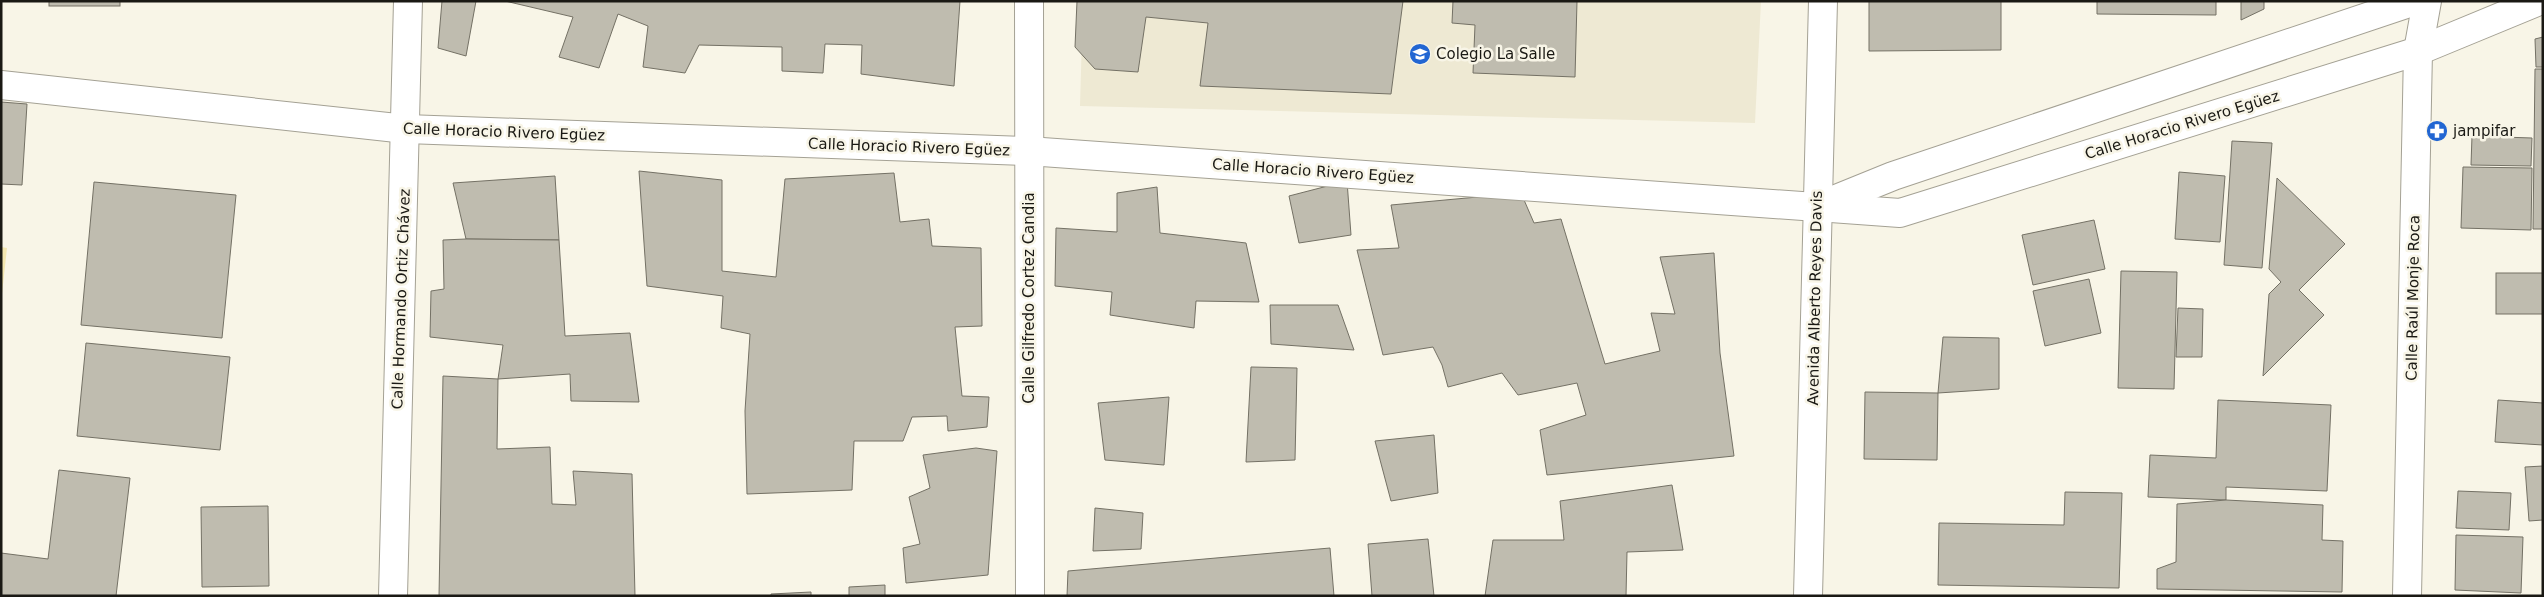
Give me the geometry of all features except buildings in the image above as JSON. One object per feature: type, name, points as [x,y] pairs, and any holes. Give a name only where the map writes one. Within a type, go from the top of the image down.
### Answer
[{"type":"street","name":"Calle Hormando Ortiz Chávez","points":[[393,596],[408,1]]},
{"type":"street","name":"Calle Gilfredo Cortez Candia","points":[[1029,1],[1030,596]]},
{"type":"street","name":"Avenida Alberto Reyes Davis","points":[[1808,596],[1823,1]]},
{"type":"street","name":"Calle Horacio Rivero Egüez","points":[[1818,206],[1893,176],[2415,1]]},
{"type":"street","name":"Calle Raúl Monje Roca","points":[[2407,596],[2418,51],[2427,1]]},
{"type":"street","name":"Calle Horacio Rivero Egüez","points":[[1,86],[406,129],[1028,151],[1900,213],[2418,51],[2538,1]]},
{"type":"shaded area","name":"Colegio La Salle","points":[[1083,1],[1761,1],[1755,123],[1080,106]]},
{"type":"shaded area","points":[[1,247],[7,248],[1,303]]},
{"type":"place","name":"Colegio La Salle","points":[[1420,54]]},
{"type":"place","name":"jampifar","points":[[2437,131]]}]
